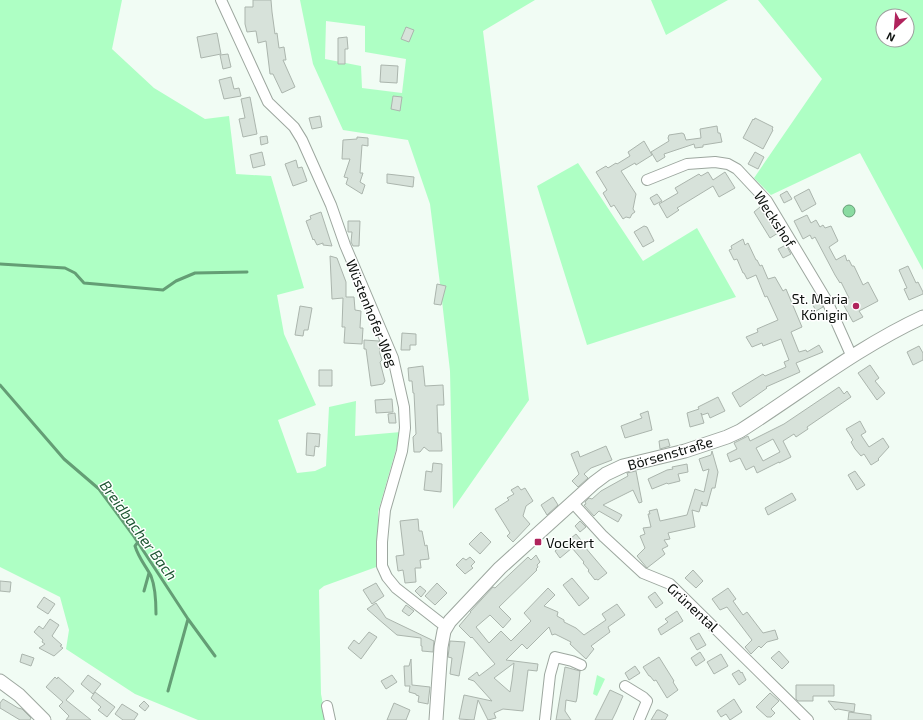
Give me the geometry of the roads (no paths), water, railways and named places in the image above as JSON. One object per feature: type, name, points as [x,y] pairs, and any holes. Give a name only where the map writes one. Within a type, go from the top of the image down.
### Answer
[{"type":"street","name":"Wüstenhofer Weg","points":[[222,0],[268,102],[294,127],[302,140],[331,205],[345,245],[392,358],[404,408],[405,428],[402,451],[385,510],[382,542],[382,566],[387,577],[396,588],[446,627]]},
{"type":"street","name":"Weckshof","points":[[647,180],[687,164],[715,162],[728,164],[737,169],[767,201],[799,257],[827,301],[852,357]]},
{"type":"street","name":"Börsenstraße","points":[[446,627],[453,616],[500,568],[600,478],[616,469],[685,451],[740,431],[852,357],[883,338],[923,317]]},
{"type":"street","name":"Grünental","points":[[572,502],[603,536],[643,573],[670,584],[808,720]]},
{"type":"street","points":[[436,720],[442,637],[446,627]]},
{"type":"street","points":[[545,720],[550,675],[555,657],[568,659],[581,665]]},
{"type":"street","points":[[0,681],[19,695],[44,720]]},
{"type":"street","points":[[625,686],[647,701],[639,720]]},
{"type":"street","points":[[327,706],[330,720]]},
{"type":"waterway","points":[[0,264],[65,268],[75,273],[84,283],[163,290],[176,281],[195,273],[247,272]]},
{"type":"waterway","name":"Breidbacher Bach","points":[[0,385],[64,459],[99,489],[133,535],[188,619],[168,691]]},
{"type":"waterway","points":[[138,542],[135,546],[151,576],[155,595],[156,614]]},
{"type":"waterway","points":[[144,591],[149,573]]},
{"type":"waterway","points":[[188,619],[215,656]]},
{"type":"place","name":"St. Maria Königin","points":[[856,306]]},
{"type":"place","name":"Vockert","points":[[538,542]]}]
